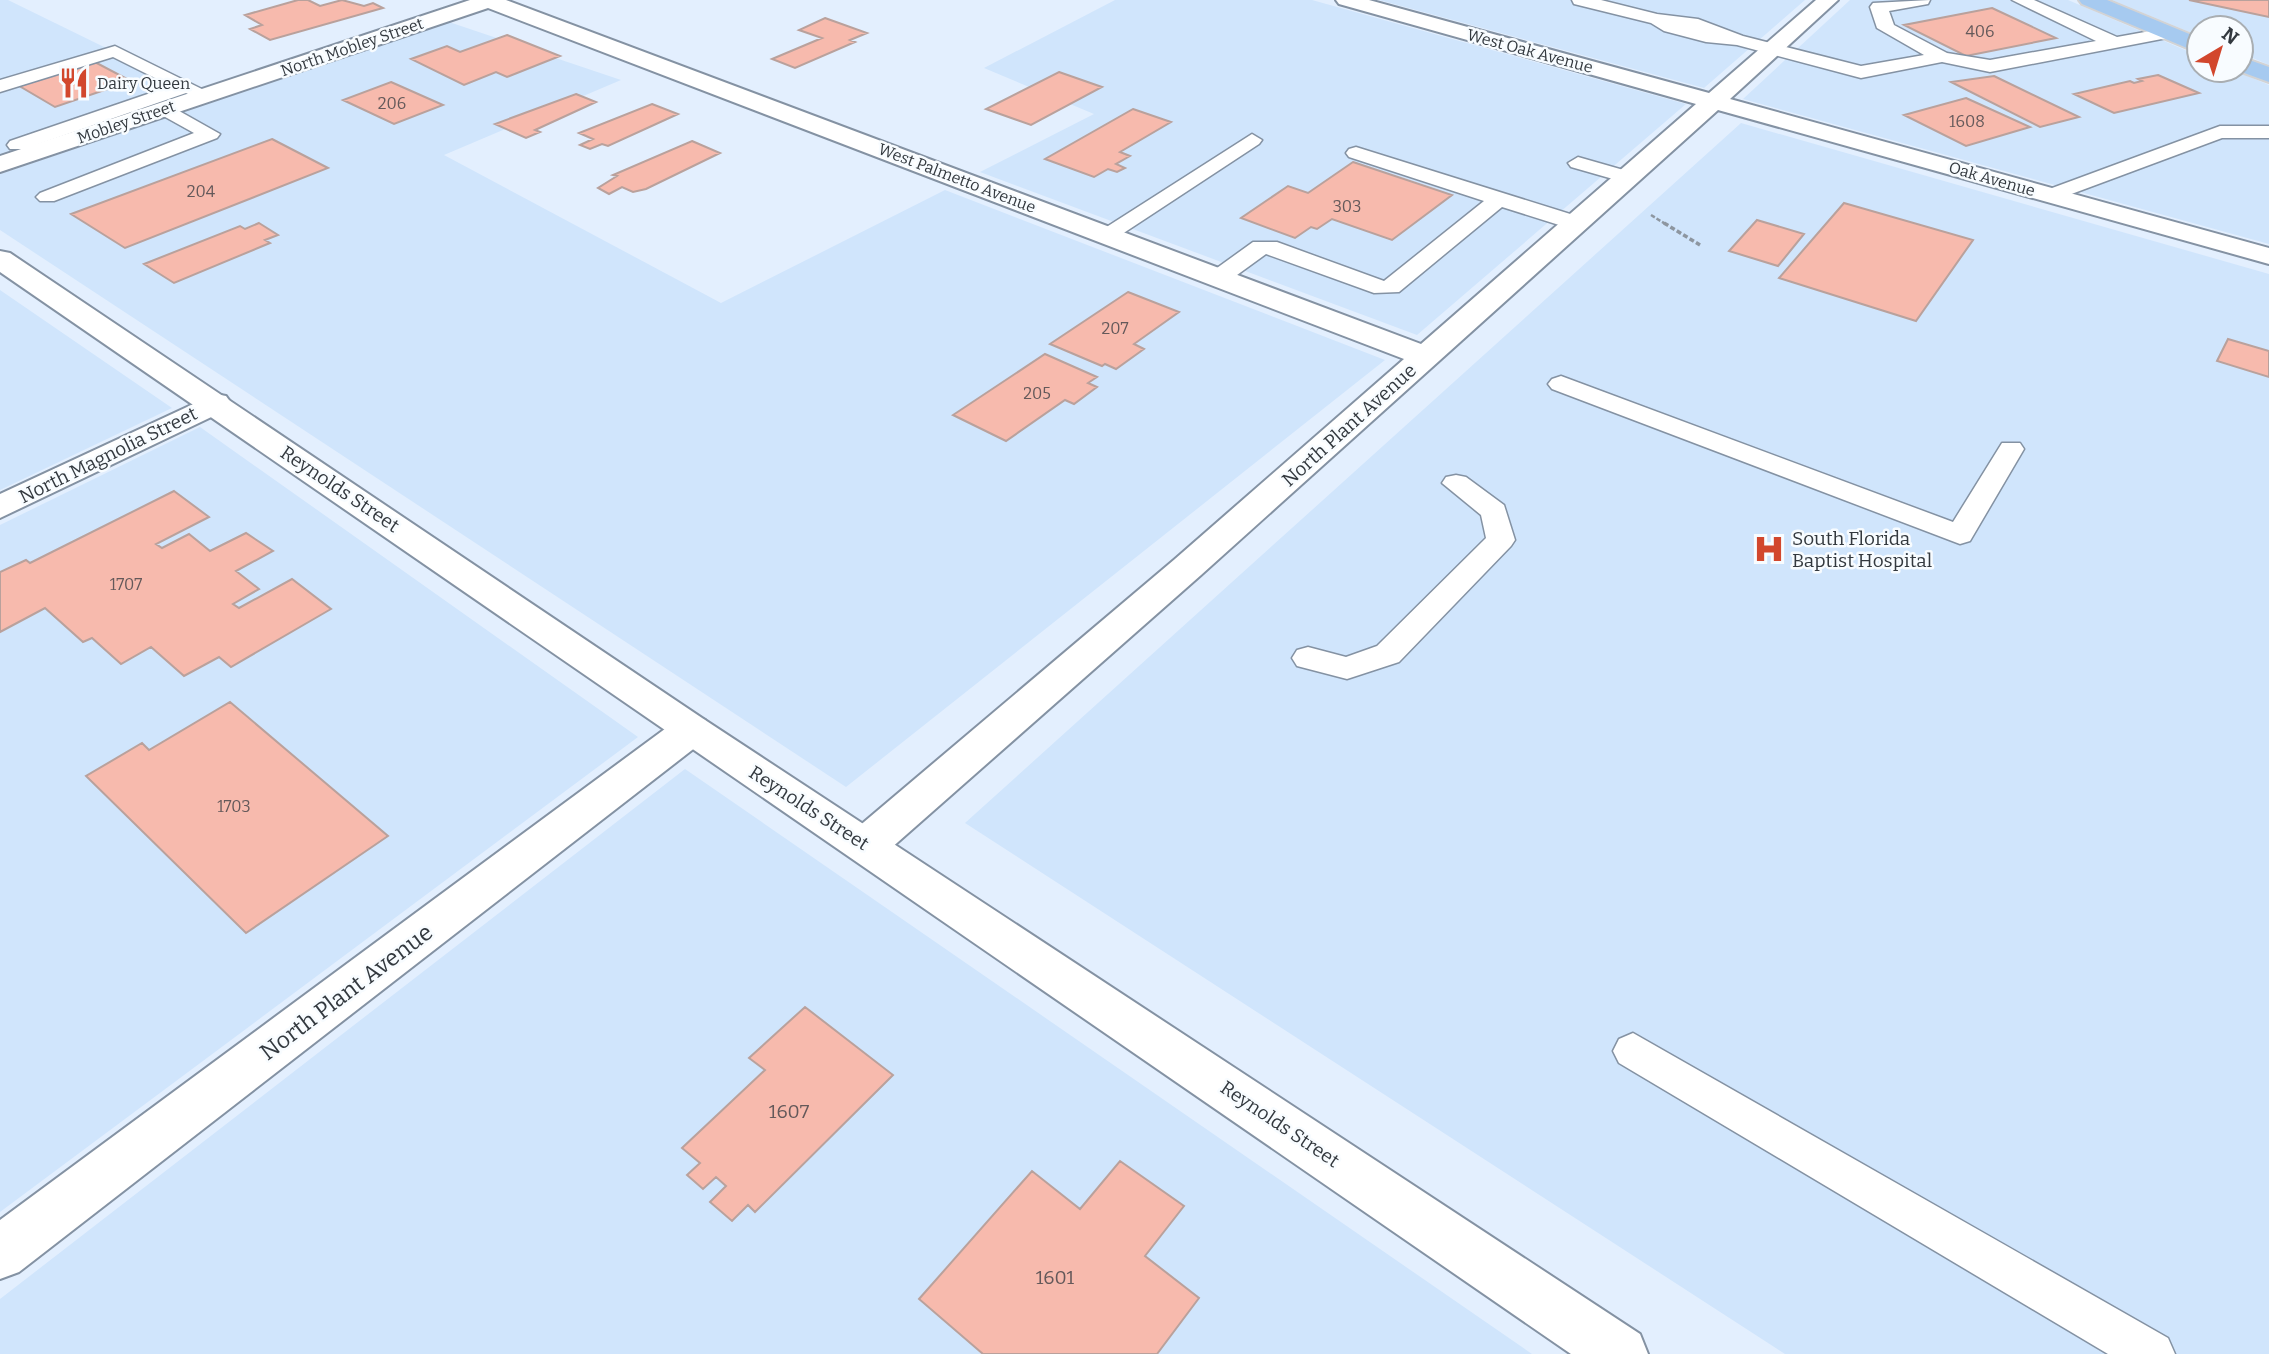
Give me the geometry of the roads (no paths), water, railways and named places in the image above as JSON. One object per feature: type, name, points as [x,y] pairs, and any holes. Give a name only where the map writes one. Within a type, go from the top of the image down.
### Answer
[{"type":"main road","points":[[2089,0],[2185,40]]},
{"type":"street","name":"North Mobley Street","points":[[252,80],[489,0]]},
{"type":"street","name":"West Palmetto Avenue","points":[[489,0],[1427,357]]},
{"type":"street","name":"West Oak Avenue","points":[[1346,0],[1715,101]]},
{"type":"street","name":"North Plant Avenue","points":[[866,845],[1198,559],[1828,0]]},
{"type":"street","name":"Mobley Street","points":[[0,164],[14,145],[165,109],[196,91],[252,80]]},
{"type":"street","name":"Oak Avenue","points":[[1715,101],[2269,256]]},
{"type":"street","name":"Reynolds Street","points":[[0,259],[215,403],[691,730],[866,845],[1620,1354]]},
{"type":"street","name":"North Magnolia Street","points":[[0,507],[215,403]]},
{"type":"street","name":"North Plant Avenue","points":[[0,1253],[691,730]]},
{"type":"lane","points":[[1580,0],[1657,19],[1679,20],[1721,30],[1737,40],[1861,72],[1942,57]]},
{"type":"lane","points":[[1922,0],[1879,8],[1886,28],[1942,57],[1990,66],[2167,33]]},
{"type":"lane","points":[[2020,0],[2115,43]]},
{"type":"lane","points":[[0,86],[116,51],[196,91]]},
{"type":"lane","points":[[14,145],[196,91]]},
{"type":"lane","points":[[47,197],[210,134],[165,109]]},
{"type":"lane","points":[[2051,195],[2220,132],[2269,132]]},
{"type":"lane","points":[[1105,235],[1252,140]]},
{"type":"lane","points":[[1356,153],[1575,223]]},
{"type":"lane","points":[[1578,163],[1628,177]]},
{"type":"lane","points":[[1218,278],[1261,247],[1269,247],[1382,288],[1391,287],[1499,199]]},
{"type":"lane","points":[[1561,384],[1960,535],[2011,449]]},
{"type":"lane","points":[[1308,658],[1347,668],[1388,654],[1501,540],[1494,511],[1456,483]]},
{"type":"lane","points":[[1633,1051],[2152,1354]]},
{"type":"place","name":"Dairy Queen","points":[[74,83]]},
{"type":"place","name":"South Florida Baptist Hospital","points":[[1769,549]]}]
